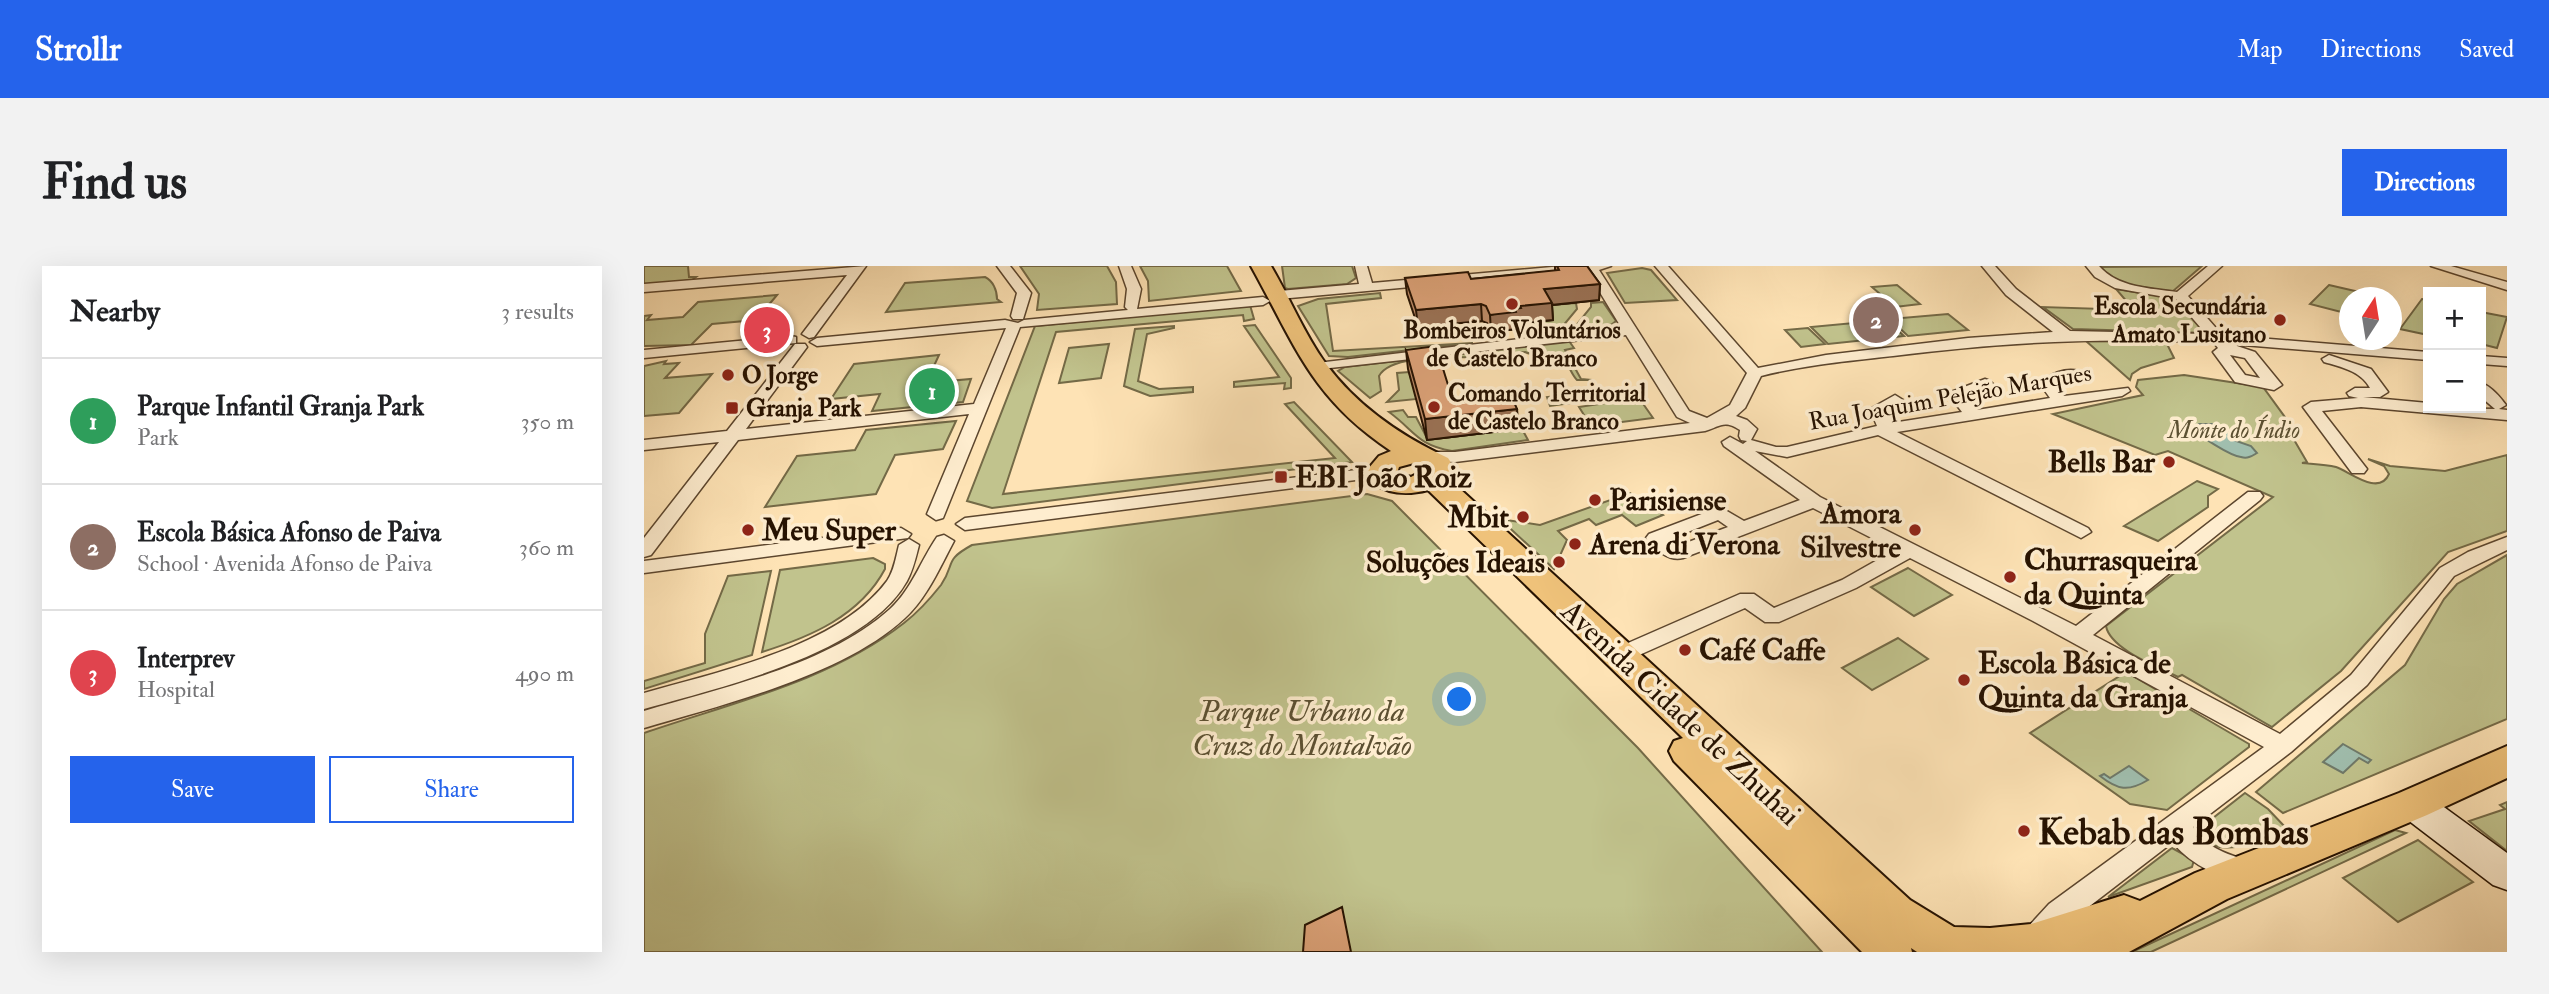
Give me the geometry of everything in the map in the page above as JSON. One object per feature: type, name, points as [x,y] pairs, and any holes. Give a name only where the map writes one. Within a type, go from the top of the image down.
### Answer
[{"type":"main road","name":"Avenida Cidade de Zhuhai","points":[[1246,266],[1317,367],[1353,406],[1398,445],[1413,469],[1862,919],[1889,952]]},
{"type":"main road","name":"Avenida Cidade de Zhuhai","points":[[1261,266],[1267,297],[1299,370],[1381,453],[1413,469],[1620,655],[1894,914],[1939,948]]},
{"type":"main road","points":[[1939,948],[1990,949],[2031,944],[2218,870],[2413,804],[2507,761]]},
{"type":"main road","points":[[2413,804],[2507,874]]},
{"type":"main road","points":[[2086,952],[2218,870]]},
{"type":"street","points":[[936,514],[1016,321],[1024,293],[1013,275],[1003,266]]},
{"type":"street","points":[[1125,266],[1134,289],[1132,307]]},
{"type":"street","points":[[1361,266],[1367,288]]},
{"type":"street","points":[[644,361],[804,341],[1367,288],[1501,271],[1595,266],[1629,330],[1681,412],[1750,446],[1814,501],[2078,636],[2282,746]]},
{"type":"street","points":[[1661,266],[1755,373]]},
{"type":"street","points":[[1989,266],[2011,292],[2066,335]]},
{"type":"street","points":[[2092,266],[2097,274],[2120,286],[2180,296],[2225,344]]},
{"type":"street","points":[[2180,296],[2216,266]]},
{"type":"street","points":[[2437,266],[2507,286]]},
{"type":"street","points":[[644,288],[859,268]]},
{"type":"street","points":[[644,551],[859,268]]},
{"type":"street","points":[[1016,321],[1132,307],[1267,297]]},
{"type":"street","points":[[1317,367],[1629,330]]},
{"type":"street","points":[[1755,373],[1873,354],[2066,335],[2165,335],[2225,344],[2423,360]]},
{"type":"street","points":[[644,353],[804,341]]},
{"type":"street","points":[[2324,353],[2362,368],[2378,385],[2380,392],[2350,389],[2311,407],[2358,469]]},
{"type":"street","points":[[2324,353],[2325,360],[2350,389],[2504,411]]},
{"type":"street","points":[[2486,361],[2505,363]]},
{"type":"street","points":[[965,524],[1413,469],[1513,460],[1712,425],[1737,408],[1755,373]]},
{"type":"street","points":[[2060,401],[2048,384],[2057,377],[2074,374]]},
{"type":"street","points":[[1972,414],[1958,395],[1985,384]]},
{"type":"street","name":"Rua Joaquim Pelejão Marques","points":[[1750,446],[1787,452],[1883,430],[2122,391]]},
{"type":"street","points":[[2486,393],[2504,411]]},
{"type":"street","points":[[1895,400],[1878,409],[1883,430],[2081,532]]},
{"type":"street","points":[[2486,404],[2504,411]]},
{"type":"street","points":[[644,446],[981,408]]},
{"type":"street","points":[[1737,408],[1750,446]]},
{"type":"street","points":[[1672,429],[1681,412]]},
{"type":"street","points":[[1413,469],[1455,457],[1712,425]]},
{"type":"street","name":"Rua Joaquim Pelejão Marques","points":[[1750,446],[1779,458],[1787,452]]},
{"type":"street","points":[[2078,636],[2254,496]]},
{"type":"street","points":[[1744,530],[1814,501]]},
{"type":"street","points":[[644,567],[905,539],[925,546],[944,541],[959,533],[965,519],[955,514],[936,514],[916,521],[905,539],[896,582],[877,604],[848,628],[801,651],[644,701]]},
{"type":"street","points":[[644,720],[786,673],[855,643],[897,614],[919,587],[944,541]]},
{"type":"street","points":[[2031,944],[2059,913],[2282,746],[2359,680],[2447,572],[2475,556],[2507,543]]},
{"type":"street","points":[[1620,655],[1747,598],[1772,617],[1849,584],[1909,550]]},
{"type":"street","points":[[2169,830],[2218,870]]},
{"type":"green space","points":[[644,266],[688,266],[689,277],[696,277],[692,280],[644,286]]},
{"type":"green space","points":[[1020,266],[1107,266],[1116,282],[1117,304],[1037,310],[1039,294]]},
{"type":"green space","points":[[1140,266],[1227,266],[1241,291],[1149,301],[1148,281]]},
{"type":"green space","points":[[1282,266],[1352,266],[1356,278],[1347,284],[1288,289],[1285,288]]},
{"type":"green space","points":[[2202,266],[2172,292],[2124,284],[2102,271],[2100,267]]},
{"type":"green space","points":[[1642,268],[1651,270],[1677,300],[1625,303],[1607,273]]},
{"type":"green space","points":[[985,277],[992,283],[997,299],[1001,302],[886,312],[905,283]]},
{"type":"green space","points":[[1897,285],[1920,304],[1895,307],[1872,287]]},
{"type":"green space","points":[[2329,285],[2339,287],[2339,311],[2310,304]]},
{"type":"green space","points":[[2116,289],[2173,298],[2207,333],[2073,329],[2043,307],[2134,310]]},
{"type":"green space","points":[[1380,293],[1381,298],[1326,304],[1333,351],[1473,343],[1348,357],[1329,356],[1298,306],[1318,299]]},
{"type":"green space","points":[[777,295],[756,320],[712,324],[691,345],[644,346],[644,316],[651,315],[647,320],[683,317],[698,302]]},
{"type":"green space","points":[[2423,299],[2423,334],[2402,329]]},
{"type":"green space","points":[[1603,302],[1616,321],[1602,329],[1576,331],[1574,328],[1591,307],[1591,303]]},
{"type":"green space","points":[[1576,303],[1577,309],[1562,327],[1564,331],[1534,336],[1528,323],[1552,320],[1540,306]]},
{"type":"green space","points":[[1250,305],[1254,319],[1244,321],[1243,315],[1056,332],[1003,494],[1335,458],[1285,404],[1294,402],[1352,462],[992,508],[967,501],[1035,326]]},
{"type":"green space","points":[[2486,313],[2507,317],[2497,348],[2486,345]]},
{"type":"green space","points":[[1948,314],[1968,330],[1908,336],[1890,319]]},
{"type":"green space","points":[[1886,320],[1904,336],[1828,344],[1811,327]]},
{"type":"green space","points":[[1255,325],[1291,378],[1291,388],[1284,389],[1285,383],[1234,387],[1234,382],[1279,377],[1244,326]]},
{"type":"green space","points":[[1174,326],[1147,334],[1138,381],[1159,389],[1193,387],[1193,392],[1150,396],[1124,386],[1135,329]]},
{"type":"green space","points":[[1808,328],[1825,344],[1801,347],[1785,330]]},
{"type":"green space","points":[[1569,341],[1574,348],[1565,350],[1581,379],[1592,380],[1577,380],[1564,361],[1550,355],[1525,352],[1423,359],[1396,364],[1386,369],[1379,376],[1381,391],[1370,398],[1338,371],[1345,367]]},
{"type":"green space","points":[[2086,341],[2166,342],[2174,358],[2141,368],[2132,374],[2130,380]]},
{"type":"green space","points":[[1109,344],[1101,378],[1059,383],[1069,348]]},
{"type":"green space","points":[[939,355],[926,383],[971,379],[963,402],[872,411],[880,394],[831,399],[854,364]]},
{"type":"green space","points":[[666,361],[664,364],[679,363],[665,378],[712,374],[679,413],[644,416],[644,366]]},
{"type":"green space","points":[[1409,372],[1417,399],[1387,402],[1399,390],[1397,373]]},
{"type":"green space","name":"Monte do Índio","points":[[2184,375],[2263,387],[2290,424],[2286,426],[2307,462],[2302,463],[2336,467],[2371,483],[2384,480],[2389,474],[2384,466],[2368,459],[2390,466],[2445,471],[2507,455],[2507,531],[2448,552],[2341,671],[2272,727],[2182,675],[2178,677],[2125,650],[2109,634],[2106,626],[2273,497],[2168,451],[2155,455],[2053,414],[2143,395],[2136,387],[2138,380]]},
{"type":"green space","points":[[1569,388],[1572,392],[1603,390],[1608,398],[1550,406],[1547,397],[1566,395],[1563,389]]},
{"type":"green space","points":[[1639,398],[1653,418],[1591,426],[1579,407]]},
{"type":"green space","points":[[1403,410],[1408,417],[1416,417],[1428,440],[1522,429],[1528,440],[1452,451],[1424,441],[1389,412]]},
{"type":"green space","points":[[956,421],[943,449],[895,455],[876,494],[765,507],[797,456],[855,450],[866,430]]},
{"type":"green space","points":[[2197,481],[2218,489],[2208,496],[2208,507],[2158,541],[2124,526]]},
{"type":"green space","points":[[1630,493],[1663,515],[1636,526],[1622,515],[1596,525],[1589,519],[1558,531],[1567,540],[1554,569],[1500,519],[1540,525]]},
{"type":"green space","name":"Parque Urbano da Cruz do Montalvão","points":[[1367,494],[1392,501],[1638,748],[1822,952],[644,952],[644,733],[779,688],[844,660],[875,643],[923,606],[941,585],[953,559],[972,545]]},
{"type":"green space","points":[[2507,555],[2507,719],[2283,813],[2256,792],[2405,665],[2444,599],[2457,584]]},
{"type":"green space","points":[[873,558],[885,564],[885,569],[875,585],[848,612],[815,632],[762,652],[780,570]]},
{"type":"green space","points":[[1908,568],[1952,595],[1914,616],[1871,587]]},
{"type":"green space","points":[[771,571],[752,655],[644,689],[644,681],[705,663],[705,634],[728,576]]},
{"type":"green space","points":[[1898,638],[1928,659],[1872,690],[1842,668]]},
{"type":"green space","points":[[2126,672],[2249,744],[2249,747],[2167,810],[2130,804],[2030,733]]},
{"type":"green space","points":[[2245,793],[2268,809],[2286,828],[2255,842],[2234,847],[2213,846],[2202,841],[2199,829]]},
{"type":"green space","points":[[2507,802],[2507,851],[2469,821],[2505,809],[2500,805]]},
{"type":"green space","points":[[2395,830],[2406,833],[2151,952],[2132,952]]},
{"type":"green space","points":[[2418,840],[2473,882],[2398,922],[2343,878]]},
{"type":"green space","points":[[2172,848],[2194,860],[2192,867],[2108,897]]},
{"type":"shaded area","points":[[2199,424],[2227,428],[2236,441],[2251,446],[2257,453],[2246,458],[2230,453],[2197,432],[2194,428]]},
{"type":"shaded area","points":[[2343,744],[2371,760],[2368,763],[2359,758],[2343,773],[2323,762]]},
{"type":"shaded area","points":[[2129,766],[2148,780],[2123,788],[2100,776],[2104,774],[2110,778]]},
{"type":"building","points":[[1557,266],[1587,266],[1600,284],[1544,289],[1552,303],[1520,306],[1521,308],[1515,309],[1516,312],[1490,315],[1486,306],[1481,304],[1416,310],[1405,278],[1468,272],[1471,279],[1559,270]]},
{"type":"building","points":[[1436,346],[1453,401],[1511,395],[1517,409],[1425,419],[1406,350]]},
{"type":"building","points":[[1342,907],[1351,952],[1303,952],[1305,925]]},
{"type":"place","name":"Bombeiros Voluntários de Castelo Branco","points":[[1512,304]]},
{"type":"place","name":"Escola Básica Afonso de Paiva","points":[[1876,320]]},
{"type":"place","name":"Escola Secundária Amato Lusitano","points":[[2280,320]]},
{"type":"place","name":"Interprev","points":[[767,330]]},
{"type":"place","name":"O Jorge","points":[[728,375]]},
{"type":"place","name":"Parque Infantil Granja Park","points":[[932,391]]},
{"type":"place","name":"Comando Territorial de Castelo Branco","points":[[1434,407]]},
{"type":"place","name":"Granja Park","points":[[732,408]]},
{"type":"place","name":"Bells Bar","points":[[2169,462]]},
{"type":"place","name":"EBI João Roiz","points":[[1281,477]]},
{"type":"place","name":"Parisiense","points":[[1595,500]]},
{"type":"place","name":"Mbit","points":[[1523,517]]},
{"type":"place","name":"Meu Super","points":[[748,530]]},
{"type":"place","name":"Amora Silvestre","points":[[1915,530]]},
{"type":"place","name":"Arena di Verona","points":[[1575,544]]},
{"type":"place","name":"Soluções Ideais","points":[[1559,562]]},
{"type":"place","name":"Churrasqueira da Quinta","points":[[2010,577]]},
{"type":"place","name":"Café Caffe","points":[[1685,650]]},
{"type":"place","name":"Escola Básica de Quinta da Granja","points":[[1964,680]]},
{"type":"place","name":"Kebab das Bombas","points":[[2024,831]]}]
